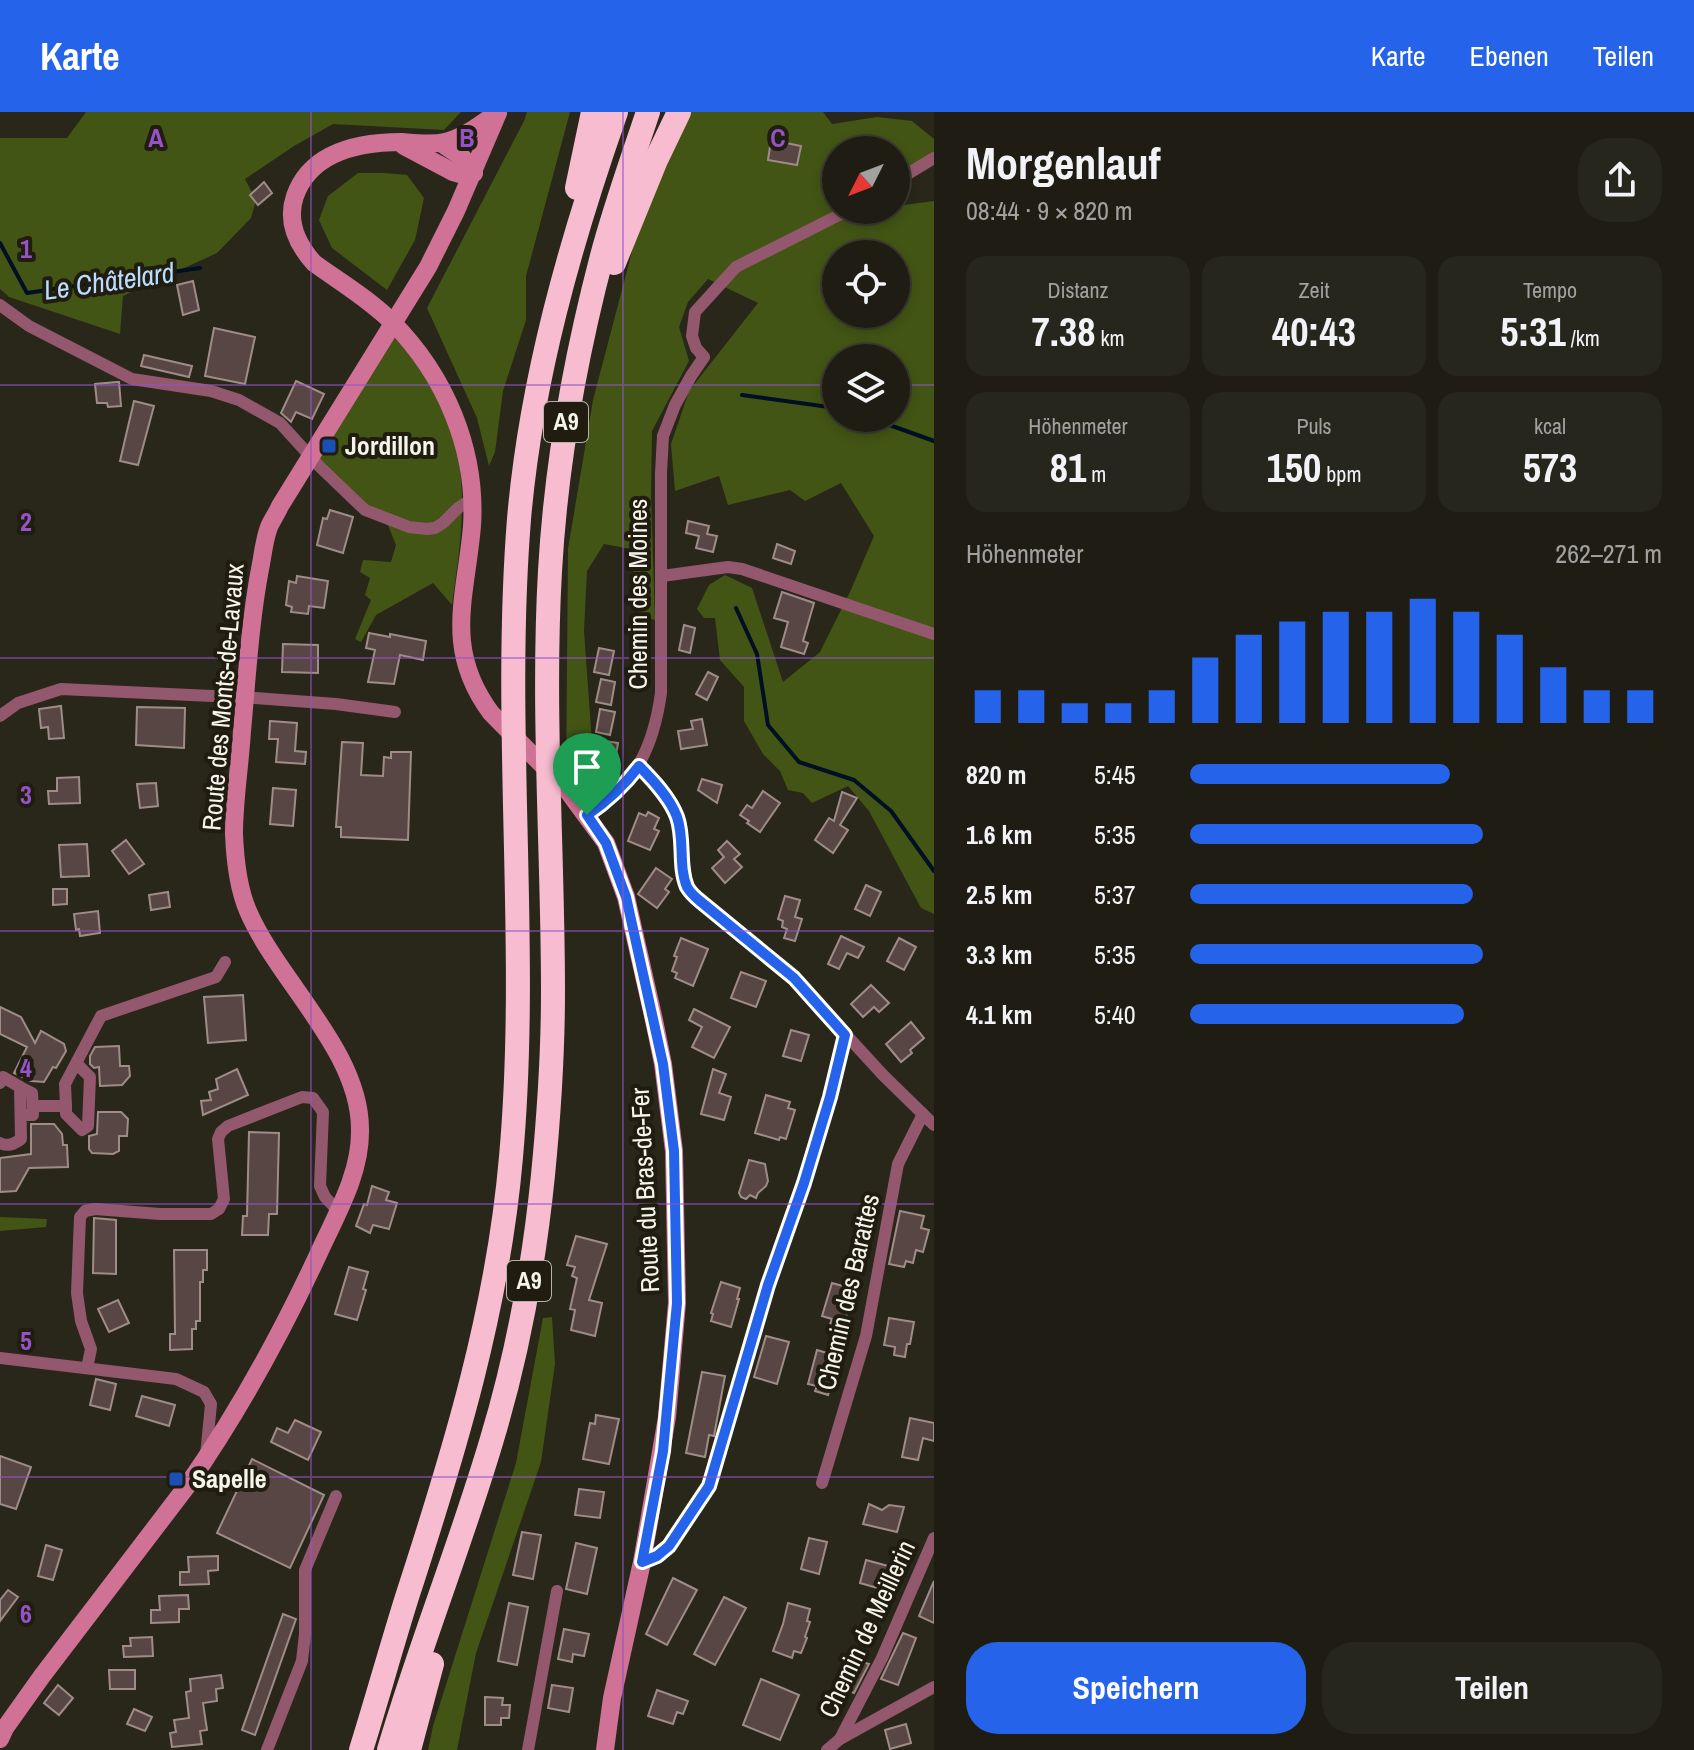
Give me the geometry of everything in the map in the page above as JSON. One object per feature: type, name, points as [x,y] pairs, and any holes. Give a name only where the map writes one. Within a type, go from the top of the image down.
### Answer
[{"type":"highway","points":[[547,340],[593,112]]},
{"type":"highway","name":"A9","points":[[361,1750],[468,1401],[486,1324],[506,1206],[517,1077],[513,710],[520,517],[547,340],[616,112]]},
{"type":"highway","name":"A9","points":[[409,1750],[511,1367],[527,1291],[543,1174],[551,1056],[553,993],[547,662],[552,543],[562,444],[575,371],[603,252],[648,112]]},
{"type":"highway","points":[[575,371],[640,197],[679,112]]},
{"type":"highway","name":"A9","points":[[389,1750],[492,1440]]},
{"type":"highway","name":"A9","points":[[343,1750],[406,1601]]},
{"type":"street","name":"Route du Bras-de-Fer","points":[[498,112],[470,131],[441,143],[361,144],[342,150],[317,164],[303,180],[294,199],[291,219],[300,244],[314,263],[390,321],[428,366],[447,398],[465,454],[472,499],[472,526],[460,616],[468,674],[491,713],[567,790],[606,843],[626,897],[663,1064],[674,1151],[677,1303],[663,1451],[620,1658],[605,1750]]},
{"type":"street","name":"Route des Monts-de-Lavaux","points":[[0,1739],[42,1676],[206,1459],[257,1378],[349,1186],[360,1133],[359,1111],[349,1077],[335,1048],[265,943],[247,909],[239,878],[234,832],[256,591],[268,529],[438,248],[474,173],[498,112]]},
{"type":"street","points":[[394,142],[425,155],[453,172],[474,173]]},
{"type":"street","points":[[441,143],[463,158],[474,173]]},
{"type":"street","points":[[910,173],[934,158]]},
{"type":"street","name":"Chemin des Moines","points":[[587,815],[622,788],[639,766],[654,726],[661,693],[663,436],[680,395],[704,357],[696,348],[692,336],[695,312],[736,267],[822,224]]},
{"type":"street","points":[[0,305],[29,326],[132,379],[211,391],[239,400],[280,423],[365,510],[409,527],[435,528],[472,499]]},
{"type":"street","points":[[662,576],[728,567],[742,569],[934,634]]},
{"type":"street","points":[[0,716],[18,703],[61,689],[245,697],[395,712]]},
{"type":"street","points":[[639,766],[676,815],[688,889],[794,978],[883,1075],[934,1125]]},
{"type":"street","points":[[77,1064],[90,1077],[88,1126],[82,1130],[66,1114],[65,1084],[101,1016],[216,977],[225,962]]},
{"type":"street","points":[[642,1562],[657,1556],[669,1546],[709,1486],[768,1285],[830,1097],[845,1035]]},
{"type":"street","points":[[0,1083],[3,1077],[32,1093],[33,1115],[21,1115]]},
{"type":"street","points":[[0,1143],[15,1144],[21,1139],[20,1087]]},
{"type":"street","points":[[87,1368],[91,1349],[81,1321],[77,1293],[80,1217],[85,1211],[211,1214],[219,1209],[224,1199],[218,1139],[221,1132],[228,1126],[302,1097],[313,1098],[323,1112],[320,1186],[338,1211]]},
{"type":"street","points":[[33,1106],[66,1106]]},
{"type":"street","name":"Chemin des Barattes","points":[[822,1483],[866,1336],[898,1164],[923,1114]]},
{"type":"street","points":[[0,1358],[176,1379],[204,1392],[211,1404],[206,1459]]},
{"type":"street","points":[[267,1750],[302,1661],[305,1570],[336,1496]]},
{"type":"street","name":"Chemin de Meillerin","points":[[840,1739],[882,1658],[934,1538]]},
{"type":"street","points":[[528,1750],[557,1591]]},
{"type":"street","points":[[827,1750],[840,1739],[934,1687]]},
{"type":"green space","points":[[86,112],[461,112],[444,130],[333,124],[294,146],[245,179],[256,200],[251,218],[217,253],[123,296],[120,334],[9,297],[0,289],[0,138],[67,138]]},
{"type":"green space","points":[[527,112],[570,112],[526,276],[526,320],[503,391],[495,452],[489,466],[477,418],[427,308]]},
{"type":"green space","points":[[691,112],[823,112],[832,124],[877,117],[912,121],[934,139],[934,158],[910,173],[910,136],[822,136],[822,224],[910,224],[910,204],[934,201],[934,914],[921,908],[869,811],[848,786],[812,803],[803,793],[788,790],[780,771],[763,754],[744,721],[744,687],[720,660],[715,618],[704,618],[697,609],[709,585],[725,575],[752,588],[783,682],[820,652],[874,536],[841,483],[805,501],[790,490],[728,505],[719,476],[675,491],[671,444],[689,391],[758,303],[708,279],[688,302],[679,327],[689,361],[652,431],[655,620],[639,616],[631,549],[604,544],[587,571],[584,631],[595,785],[566,781],[568,549],[593,400],[634,244]]},
{"type":"green space","points":[[358,173],[407,175],[424,198],[415,240],[387,290],[332,248],[319,220],[328,196]]},
{"type":"green space","points":[[388,333],[412,358],[445,412],[459,460],[461,532],[452,605],[433,583],[376,615],[361,642],[355,639],[371,600],[365,595],[370,578],[360,572],[363,560],[391,562],[396,545],[385,518],[365,510],[310,457]]},
{"type":"green space","points":[[0,1217],[47,1219],[46,1227],[0,1231]]},
{"type":"green space","points":[[552,1317],[555,1364],[541,1462],[476,1653],[457,1750],[428,1750],[516,1463],[543,1318]]},
{"type":"building","points":[[771,140],[801,146],[797,165],[768,160]]},
{"type":"building","points":[[264,182],[272,193],[258,205],[250,195]]},
{"type":"building","points":[[193,281],[199,310],[183,315],[177,285]]},
{"type":"building","points":[[214,328],[255,337],[245,384],[205,376]]},
{"type":"building","points":[[144,355],[192,366],[189,377],[141,366]]},
{"type":"building","points":[[296,381],[324,394],[312,419],[296,412],[291,422],[281,413]]},
{"type":"building","points":[[119,382],[121,406],[108,407],[107,403],[97,403],[95,384]]},
{"type":"building","points":[[134,401],[154,406],[138,465],[120,461]]},
{"type":"building","points":[[330,510],[353,517],[343,553],[317,545],[323,518],[327,519]]},
{"type":"building","points":[[688,521],[709,526],[707,534],[717,536],[713,552],[696,548],[699,536],[686,533]]},
{"type":"building","points":[[777,544],[795,551],[791,564],[773,558]]},
{"type":"building","points":[[297,576],[328,581],[324,608],[309,606],[308,614],[291,612],[292,607],[286,605],[289,581],[296,583]]},
{"type":"building","points":[[782,592],[814,603],[803,641],[808,643],[804,654],[781,647],[788,622],[774,618]]},
{"type":"building","points":[[684,625],[695,628],[690,653],[679,650]]},
{"type":"building","points":[[369,633],[426,641],[423,660],[400,655],[394,684],[368,682],[375,650],[366,648]]},
{"type":"building","points":[[283,644],[318,645],[318,673],[282,672]]},
{"type":"building","points":[[599,648],[614,651],[609,675],[594,672]]},
{"type":"building","points":[[708,672],[718,677],[707,700],[696,694]]},
{"type":"building","points":[[601,679],[615,682],[611,705],[596,702]]},
{"type":"building","points":[[61,706],[64,738],[49,739],[48,727],[41,728],[39,709]]},
{"type":"building","points":[[137,707],[185,708],[184,748],[136,745]]},
{"type":"building","points":[[600,709],[615,712],[610,735],[596,732]]},
{"type":"building","points":[[702,719],[707,745],[681,749],[678,731],[693,729],[691,721]]},
{"type":"building","points":[[270,721],[297,723],[295,751],[306,752],[305,764],[276,762],[278,739],[269,739]]},
{"type":"building","points":[[599,740],[618,743],[615,762],[596,760]]},
{"type":"building","points":[[342,742],[363,743],[361,775],[383,776],[384,757],[391,758],[391,752],[411,752],[408,840],[341,837],[341,827],[336,827]]},
{"type":"building","points":[[79,777],[80,803],[49,804],[48,791],[57,791],[57,778]]},
{"type":"building","points":[[702,779],[722,785],[717,803],[698,790]]},
{"type":"building","points":[[156,783],[158,806],[140,808],[137,784]]},
{"type":"building","points":[[273,788],[296,790],[293,826],[270,824]]},
{"type":"building","points":[[763,791],[780,803],[760,832],[740,815],[747,805],[752,808]]},
{"type":"building","points":[[842,792],[857,798],[840,825],[848,830],[833,853],[815,840],[829,818],[834,821]]},
{"type":"building","points":[[648,812],[659,818],[654,829],[659,831],[650,850],[628,841],[639,813],[646,816]]},
{"type":"building","points":[[126,840],[144,864],[129,874],[112,851]]},
{"type":"building","points":[[727,841],[740,854],[734,859],[742,867],[725,883],[712,868],[724,857],[718,850]]},
{"type":"building","points":[[87,844],[89,876],[61,877],[59,845]]},
{"type":"building","points":[[656,868],[672,879],[665,889],[669,892],[657,908],[638,894]]},
{"type":"building","points":[[866,885],[881,892],[870,916],[855,909]]},
{"type":"building","points":[[53,889],[67,889],[67,904],[53,905]]},
{"type":"building","points":[[168,892],[170,907],[151,910],[149,895]]},
{"type":"building","points":[[785,896],[800,900],[795,917],[802,919],[795,941],[784,938],[787,929],[778,919]]},
{"type":"building","points":[[98,911],[100,933],[80,936],[74,914]]},
{"type":"building","points":[[841,936],[864,947],[858,958],[847,953],[839,969],[828,964]]},
{"type":"building","points":[[681,938],[708,949],[693,986],[675,978],[677,973],[672,971]]},
{"type":"building","points":[[899,938],[916,947],[904,970],[887,961]]},
{"type":"building","points":[[741,972],[766,981],[756,1007],[731,998]]},
{"type":"building","points":[[871,985],[889,1003],[879,1012],[874,1007],[863,1017],[851,1004]]},
{"type":"building","points":[[243,995],[246,1040],[208,1043],[204,997]]},
{"type":"building","points":[[0,1007],[21,1017],[35,1043],[41,1031],[64,1044],[66,1051],[44,1082],[31,1081],[14,1073],[27,1047],[0,1034]]},
{"type":"building","points":[[694,1009],[730,1027],[714,1058],[692,1047],[702,1027],[689,1020]]},
{"type":"building","points":[[911,1022],[924,1038],[901,1062],[886,1044]]},
{"type":"building","points":[[791,1030],[809,1035],[801,1061],[783,1056]]},
{"type":"building","points":[[119,1046],[120,1066],[129,1066],[130,1076],[122,1085],[100,1086],[99,1067],[94,1068],[90,1064],[90,1056],[95,1047]]},
{"type":"building","points":[[237,1069],[248,1095],[203,1115],[201,1101],[211,1100],[209,1092],[218,1089],[216,1079]]},
{"type":"building","points":[[713,1069],[726,1074],[719,1093],[731,1097],[724,1120],[701,1114]]},
{"type":"building","points":[[766,1095],[790,1102],[788,1108],[795,1110],[786,1139],[755,1133]]},
{"type":"building","points":[[98,1112],[121,1112],[128,1119],[127,1136],[119,1136],[119,1151],[113,1154],[92,1153],[89,1149],[89,1136],[97,1134]]},
{"type":"building","points":[[31,1124],[54,1124],[62,1134],[63,1145],[67,1145],[68,1167],[29,1168],[16,1191],[0,1192],[0,1158],[31,1154]]},
{"type":"building","points":[[249,1132],[279,1133],[277,1214],[269,1214],[268,1235],[242,1235],[243,1216],[247,1216]]},
{"type":"building","points":[[749,1160],[765,1164],[768,1181],[756,1198],[750,1195],[746,1199],[739,1193]]},
{"type":"building","points":[[372,1186],[389,1192],[386,1200],[397,1203],[389,1229],[373,1225],[370,1233],[356,1226],[364,1204],[367,1205]]},
{"type":"building","points":[[900,1211],[924,1216],[921,1228],[929,1230],[923,1252],[916,1250],[913,1263],[906,1261],[904,1267],[889,1264]]},
{"type":"building","points":[[94,1218],[116,1220],[116,1274],[93,1273]]},
{"type":"building","points":[[576,1236],[607,1244],[589,1300],[602,1303],[595,1336],[571,1330],[575,1310],[570,1309],[577,1278],[572,1276],[575,1267],[567,1265]]},
{"type":"building","points":[[174,1250],[207,1250],[207,1270],[203,1270],[203,1282],[200,1282],[200,1321],[196,1321],[196,1329],[192,1329],[192,1349],[170,1350],[170,1334],[175,1334]]},
{"type":"building","points":[[349,1267],[368,1272],[357,1320],[335,1314]]},
{"type":"building","points":[[721,1282],[740,1288],[731,1327],[711,1321]]},
{"type":"building","points":[[832,1283],[854,1289],[843,1328],[830,1324],[832,1319],[822,1316]]},
{"type":"building","points":[[118,1300],[129,1323],[109,1332],[98,1309]]},
{"type":"building","points":[[889,1318],[914,1322],[905,1357],[894,1355],[895,1347],[884,1345]]},
{"type":"building","points":[[766,1336],[789,1342],[777,1384],[754,1377]]},
{"type":"building","points":[[817,1350],[840,1357],[828,1395],[815,1391],[817,1386],[808,1384]]},
{"type":"building","points":[[702,1372],[725,1376],[714,1436],[709,1435],[705,1457],[686,1453]]},
{"type":"building","points":[[96,1379],[116,1384],[110,1410],[90,1405]]},
{"type":"building","points":[[142,1396],[175,1405],[169,1426],[136,1416]]},
{"type":"building","points":[[596,1415],[619,1419],[609,1464],[583,1459],[590,1423],[595,1424]]},
{"type":"building","points":[[910,1418],[934,1423],[934,1441],[923,1438],[918,1460],[902,1457]]},
{"type":"building","points":[[295,1420],[321,1432],[308,1460],[271,1442],[277,1428],[288,1433]]},
{"type":"building","points":[[0,1456],[31,1467],[16,1509],[0,1504]]},
{"type":"building","points":[[252,1459],[324,1495],[290,1568],[217,1533]]},
{"type":"building","points":[[579,1489],[604,1492],[600,1518],[575,1515]]},
{"type":"building","points":[[869,1504],[882,1510],[889,1505],[904,1507],[897,1532],[863,1524]]},
{"type":"building","points":[[522,1532],[541,1535],[533,1579],[513,1575]]},
{"type":"building","points":[[809,1538],[827,1542],[819,1574],[801,1569]]},
{"type":"building","points":[[576,1543],[597,1548],[587,1594],[566,1589]]},
{"type":"building","points":[[46,1545],[62,1550],[53,1580],[38,1576]]},
{"type":"building","points":[[218,1556],[218,1570],[208,1571],[209,1584],[180,1585],[180,1572],[189,1572],[188,1557]]},
{"type":"building","points":[[866,1560],[888,1566],[881,1589],[860,1583]]},
{"type":"building","points":[[673,1578],[697,1590],[667,1645],[646,1634]]},
{"type":"building","points":[[934,1581],[934,1623],[919,1616]]},
{"type":"building","points":[[8,1590],[18,1597],[0,1621],[0,1600]]},
{"type":"building","points":[[188,1595],[189,1609],[179,1609],[179,1622],[151,1623],[151,1610],[160,1610],[159,1596]]},
{"type":"building","points":[[724,1597],[746,1608],[715,1665],[694,1654]]},
{"type":"building","points":[[509,1603],[528,1607],[517,1665],[498,1661]]},
{"type":"building","points":[[788,1603],[810,1609],[807,1638],[801,1653],[794,1651],[792,1658],[773,1651]]},
{"type":"building","points":[[283,1614],[296,1619],[255,1735],[242,1730]]},
{"type":"building","points":[[564,1629],[589,1634],[584,1656],[573,1654],[572,1662],[558,1659]]},
{"type":"building","points":[[903,1633],[916,1638],[898,1685],[881,1679]]},
{"type":"building","points":[[152,1637],[153,1656],[124,1657],[123,1646],[131,1646],[130,1638]]},
{"type":"building","points":[[858,1661],[869,1664],[854,1693],[844,1689]]},
{"type":"building","points":[[109,1670],[135,1670],[135,1689],[110,1689]]},
{"type":"building","points":[[221,1675],[223,1688],[216,1689],[217,1701],[203,1703],[207,1730],[200,1731],[202,1744],[172,1747],[170,1733],[176,1732],[174,1720],[189,1718],[186,1692],[191,1691],[190,1679]]},
{"type":"building","points":[[761,1679],[799,1695],[780,1740],[743,1725]]},
{"type":"building","points":[[58,1685],[73,1698],[59,1715],[44,1703]]},
{"type":"building","points":[[552,1685],[573,1688],[569,1712],[548,1708]]},
{"type":"building","points":[[657,1690],[688,1701],[683,1714],[677,1712],[673,1724],[648,1716]]},
{"type":"building","points":[[485,1697],[503,1698],[502,1705],[510,1705],[509,1718],[501,1718],[501,1725],[485,1725]]},
{"type":"building","points":[[134,1709],[152,1717],[145,1731],[127,1724]]},
{"type":"building","points":[[906,1724],[911,1743],[890,1749],[885,1730]]},
{"type":"waterway","name":"Le Châtelard","points":[[0,243],[27,293],[200,268]]},
{"type":"waterway","name":"Le Châtelard","points":[[742,395],[822,406]]},
{"type":"waterway","name":"Le Châtelard","points":[[909,432],[934,441]]},
{"type":"waterway","points":[[736,608],[757,654],[768,725],[799,762],[854,780],[891,811],[934,871]]},
{"type":"place","name":"Jordillon","points":[[329,446]]},
{"type":"place","name":"Sapelle","points":[[176,1479]]},
{"type":"route","points":[[639,766],[676,815],[688,889],[794,978],[845,1035],[830,1097],[768,1285],[709,1486],[669,1546],[657,1556],[642,1562],[663,1451],[677,1303],[674,1151],[663,1064],[626,897],[606,843],[587,815],[622,788],[639,766]]}]
